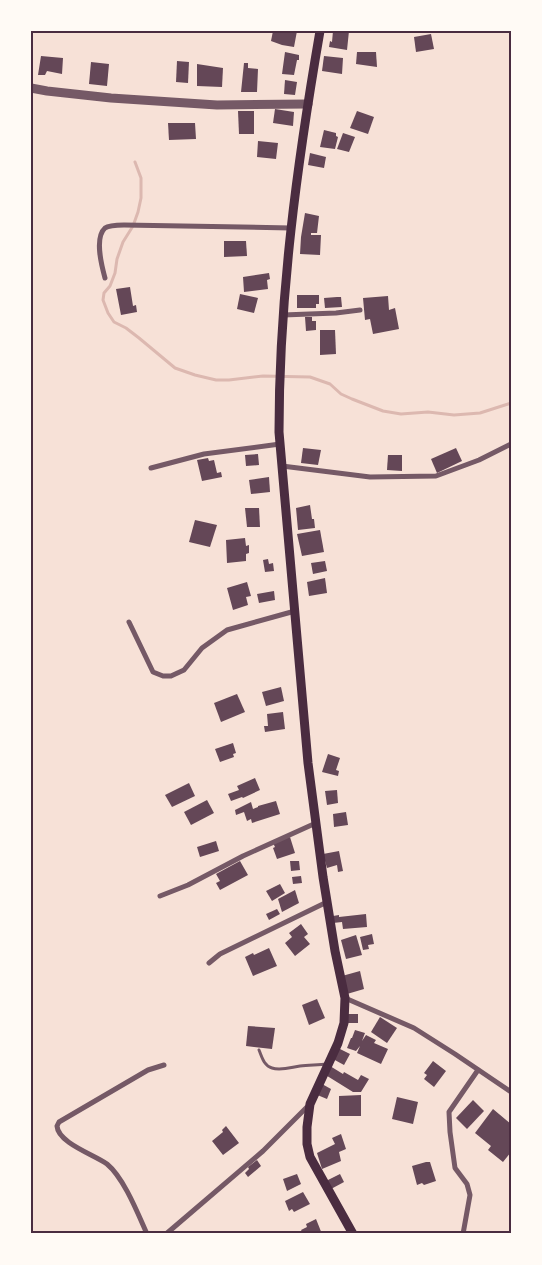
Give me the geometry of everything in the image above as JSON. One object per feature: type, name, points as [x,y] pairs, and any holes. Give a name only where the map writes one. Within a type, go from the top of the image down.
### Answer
[{"type":"main road","points":[[320,31],[295,187],[291,228],[283,315],[279,396],[280,444],[308,762],[328,902],[345,998],[344,1023],[338,1043],[310,1104],[307,1144],[310,1157],[353,1234]]},
{"type":"street","points":[[31,88],[111,98],[217,105],[308,104]]},
{"type":"street","points":[[105,278],[99,244],[101,234],[105,228],[111,226],[291,228]]},
{"type":"street","points":[[283,315],[360,310]]},
{"type":"street","points":[[151,468],[204,454],[280,444]]},
{"type":"street","points":[[282,466],[370,477],[436,476],[479,460],[511,444]]},
{"type":"street","points":[[129,622],[154,672],[163,676],[171,676],[184,670],[202,648],[227,630],[295,611]]},
{"type":"street","points":[[160,896],[188,885],[243,856],[316,823]]},
{"type":"street","points":[[209,963],[220,954],[328,902]]},
{"type":"street","points":[[345,998],[414,1028],[511,1092]]},
{"type":"street","points":[[147,1234],[117,1175],[106,1164],[64,1138],[58,1133],[57,1126],[59,1122],[148,1070],[164,1064]]},
{"type":"street","points":[[463,1234],[470,1195],[467,1184],[456,1168],[449,1112],[478,1070]]},
{"type":"street","points":[[166,1234],[263,1152],[310,1104]]},
{"type":"lane","points":[[259,1050],[263,1061],[273,1069],[328,1064]]},
{"type":"building","points":[[273,31],[297,31],[294,47],[271,41]]},
{"type":"building","points":[[333,31],[349,31],[347,50],[329,47],[330,41],[332,42]]},
{"type":"building","points":[[431,34],[434,49],[416,52],[414,37]]},
{"type":"building","points":[[285,52],[299,55],[294,75],[282,74]]},
{"type":"building","points":[[357,52],[376,52],[377,67],[356,64]]},
{"type":"building","points":[[41,56],[63,58],[62,74],[47,71],[45,75],[38,75]]},
{"type":"building","points":[[324,56],[343,58],[342,74],[322,71]]},
{"type":"building","points":[[177,61],[189,62],[188,83],[176,82]]},
{"type":"building","points":[[91,62],[109,64],[107,86],[89,84]]},
{"type":"building","points":[[244,63],[248,63],[248,68],[258,69],[257,92],[241,92]]},
{"type":"building","points":[[197,64],[223,68],[222,87],[197,86]]},
{"type":"building","points":[[285,80],[297,82],[295,95],[284,94]]},
{"type":"building","points":[[275,109],[294,112],[293,126],[273,123]]},
{"type":"building","points":[[238,111],[254,111],[254,134],[239,134]]},
{"type":"building","points":[[357,111],[374,117],[368,134],[350,128]]},
{"type":"building","points":[[168,123],[195,123],[196,139],[169,140]]},
{"type":"building","points":[[324,130],[336,133],[338,137],[335,149],[320,147]]},
{"type":"building","points":[[343,133],[355,137],[349,152],[337,149]]},
{"type":"building","points":[[258,141],[278,143],[276,159],[257,157]]},
{"type":"building","points":[[310,153],[326,157],[324,168],[308,165]]},
{"type":"building","points":[[305,213],[319,216],[317,233],[311,233],[311,235],[321,235],[320,255],[300,254]]},
{"type":"building","points":[[224,241],[246,241],[247,256],[224,257]]},
{"type":"building","points":[[269,273],[270,279],[267,280],[268,289],[244,292],[243,277]]},
{"type":"building","points":[[130,287],[133,306],[136,305],[137,312],[121,315],[116,289]]},
{"type":"building","points":[[240,294],[258,298],[254,313],[237,309]]},
{"type":"building","points":[[297,295],[319,295],[319,304],[316,304],[316,308],[297,308]]},
{"type":"building","points":[[388,296],[389,310],[395,308],[399,329],[373,334],[370,319],[365,320],[363,298]]},
{"type":"building","points":[[341,297],[342,307],[325,308],[324,298]]},
{"type":"building","points":[[305,317],[312,317],[312,321],[316,321],[316,330],[306,331]]},
{"type":"building","points":[[320,330],[335,330],[336,354],[320,355]]},
{"type":"building","points":[[303,448],[321,450],[318,465],[301,463]]},
{"type":"building","points":[[456,448],[462,461],[437,473],[431,459]]},
{"type":"building","points":[[258,454],[259,465],[246,466],[245,455]]},
{"type":"building","points":[[388,455],[402,455],[402,471],[387,470]]},
{"type":"building","points":[[208,458],[209,461],[214,460],[217,473],[221,472],[222,477],[202,481],[197,460]]},
{"type":"building","points":[[269,477],[270,492],[251,494],[249,480]]},
{"type":"building","points":[[310,505],[315,528],[298,530],[296,508]]},
{"type":"building","points":[[245,508],[259,508],[260,527],[247,527]]},
{"type":"building","points":[[195,520],[217,525],[210,547],[189,542]]},
{"type":"building","points":[[320,530],[324,552],[302,556],[297,534]]},
{"type":"building","points":[[245,538],[246,546],[249,545],[246,561],[227,563],[226,540]]},
{"type":"building","points":[[268,559],[269,564],[273,563],[274,571],[265,572],[263,560]]},
{"type":"building","points":[[325,561],[327,571],[313,574],[311,563]]},
{"type":"building","points":[[325,578],[327,593],[309,596],[307,582]]},
{"type":"building","points":[[247,582],[251,596],[246,597],[248,605],[233,610],[227,588]]},
{"type":"building","points":[[274,591],[275,600],[259,603],[257,594]]},
{"type":"building","points":[[281,687],[284,701],[266,706],[262,692]]},
{"type":"building","points":[[237,694],[245,712],[221,722],[214,703]]},
{"type":"building","points":[[283,712],[285,729],[265,732],[264,726],[268,726],[267,714]]},
{"type":"building","points":[[233,743],[236,753],[233,754],[234,757],[220,762],[215,749]]},
{"type":"building","points":[[328,754],[340,758],[336,770],[339,771],[338,776],[322,772]]},
{"type":"building","points":[[255,778],[260,790],[231,801],[228,794],[239,790],[237,786]]},
{"type":"building","points":[[189,783],[195,796],[172,807],[165,795]]},
{"type":"building","points":[[337,790],[338,803],[327,805],[325,791]]},
{"type":"building","points":[[207,800],[214,813],[191,825],[184,812]]},
{"type":"building","points":[[276,801],[280,814],[252,823],[251,819],[247,821],[244,812],[236,815],[235,810],[251,802],[253,809]]},
{"type":"building","points":[[346,812],[348,825],[334,827],[333,814]]},
{"type":"building","points":[[290,837],[295,853],[277,859],[273,843]]},
{"type":"building","points":[[216,841],[219,851],[200,857],[197,847]]},
{"type":"building","points":[[339,851],[343,871],[338,872],[337,865],[327,868],[323,854]]},
{"type":"building","points":[[240,861],[248,875],[220,890],[216,883],[220,881],[216,874]]},
{"type":"building","points":[[290,861],[299,861],[300,870],[291,871]]},
{"type":"building","points":[[301,876],[302,883],[293,884],[292,877]]},
{"type":"building","points":[[280,884],[285,893],[272,901],[266,891]]},
{"type":"building","points":[[295,890],[299,903],[282,912],[278,899]]},
{"type":"building","points":[[277,909],[280,914],[269,920],[266,914]]},
{"type":"building","points":[[366,914],[367,927],[343,929],[342,922],[333,923],[333,916]]},
{"type":"building","points":[[301,924],[308,934],[304,937],[310,944],[295,956],[285,943],[292,937],[289,933]]},
{"type":"building","points":[[372,934],[374,944],[368,945],[369,949],[363,950],[360,937]]},
{"type":"building","points":[[356,935],[362,955],[346,959],[341,940]]},
{"type":"building","points":[[269,948],[277,966],[253,976],[245,957]]},
{"type":"building","points":[[360,971],[364,989],[347,994],[342,976]]},
{"type":"building","points":[[317,999],[325,1018],[309,1025],[302,1005]]},
{"type":"building","points":[[348,1014],[358,1014],[358,1023],[348,1023]]},
{"type":"building","points":[[380,1017],[397,1028],[387,1043],[371,1032]]},
{"type":"building","points":[[248,1026],[275,1028],[272,1049],[246,1046]]},
{"type":"building","points":[[355,1030],[365,1033],[362,1041],[366,1035],[376,1040],[374,1043],[388,1049],[381,1064],[357,1053],[360,1046],[356,1051],[347,1048]]},
{"type":"building","points":[[338,1048],[350,1054],[344,1065],[333,1059]]},
{"type":"building","points":[[433,1061],[446,1071],[434,1087],[424,1079],[427,1075],[424,1073]]},
{"type":"building","points":[[330,1066],[358,1080],[361,1075],[369,1079],[361,1092],[353,1092],[324,1074]]},
{"type":"building","points":[[322,1084],[331,1089],[327,1099],[315,1094]]},
{"type":"building","points":[[361,1095],[361,1116],[339,1116],[339,1096]]},
{"type":"building","points":[[397,1097],[418,1102],[413,1124],[392,1119]]},
{"type":"building","points":[[473,1100],[484,1111],[467,1129],[456,1118]]},
{"type":"building","points":[[493,1109],[511,1124],[511,1152],[503,1162],[488,1150],[491,1146],[475,1133]]},
{"type":"building","points":[[226,1126],[239,1143],[223,1155],[212,1141],[223,1132],[222,1130]]},
{"type":"building","points":[[341,1134],[346,1149],[339,1152],[341,1161],[322,1169],[317,1153],[335,1144],[332,1138]]},
{"type":"building","points":[[257,1160],[261,1166],[248,1177],[245,1173],[249,1169],[248,1167]]},
{"type":"building","points":[[430,1162],[436,1181],[417,1185],[412,1166]]},
{"type":"building","points":[[297,1174],[301,1184],[287,1191],[283,1179]]},
{"type":"building","points":[[340,1174],[344,1182],[331,1189],[326,1181]]},
{"type":"building","points":[[303,1192],[310,1204],[294,1212],[292,1209],[289,1211],[285,1201]]},
{"type":"building","points":[[316,1219],[322,1234],[303,1234],[301,1230],[307,1227],[306,1224]]},
{"type":"waterway","points":[[135,162],[141,178],[141,198],[138,212],[133,226],[123,242],[117,259],[115,273],[110,286],[104,293],[103,300],[114,322],[126,328],[175,368],[216,380],[263,376],[310,377],[330,384],[341,394],[352,399],[383,411],[401,414],[428,412],[454,415],[480,413],[511,403]]}]
